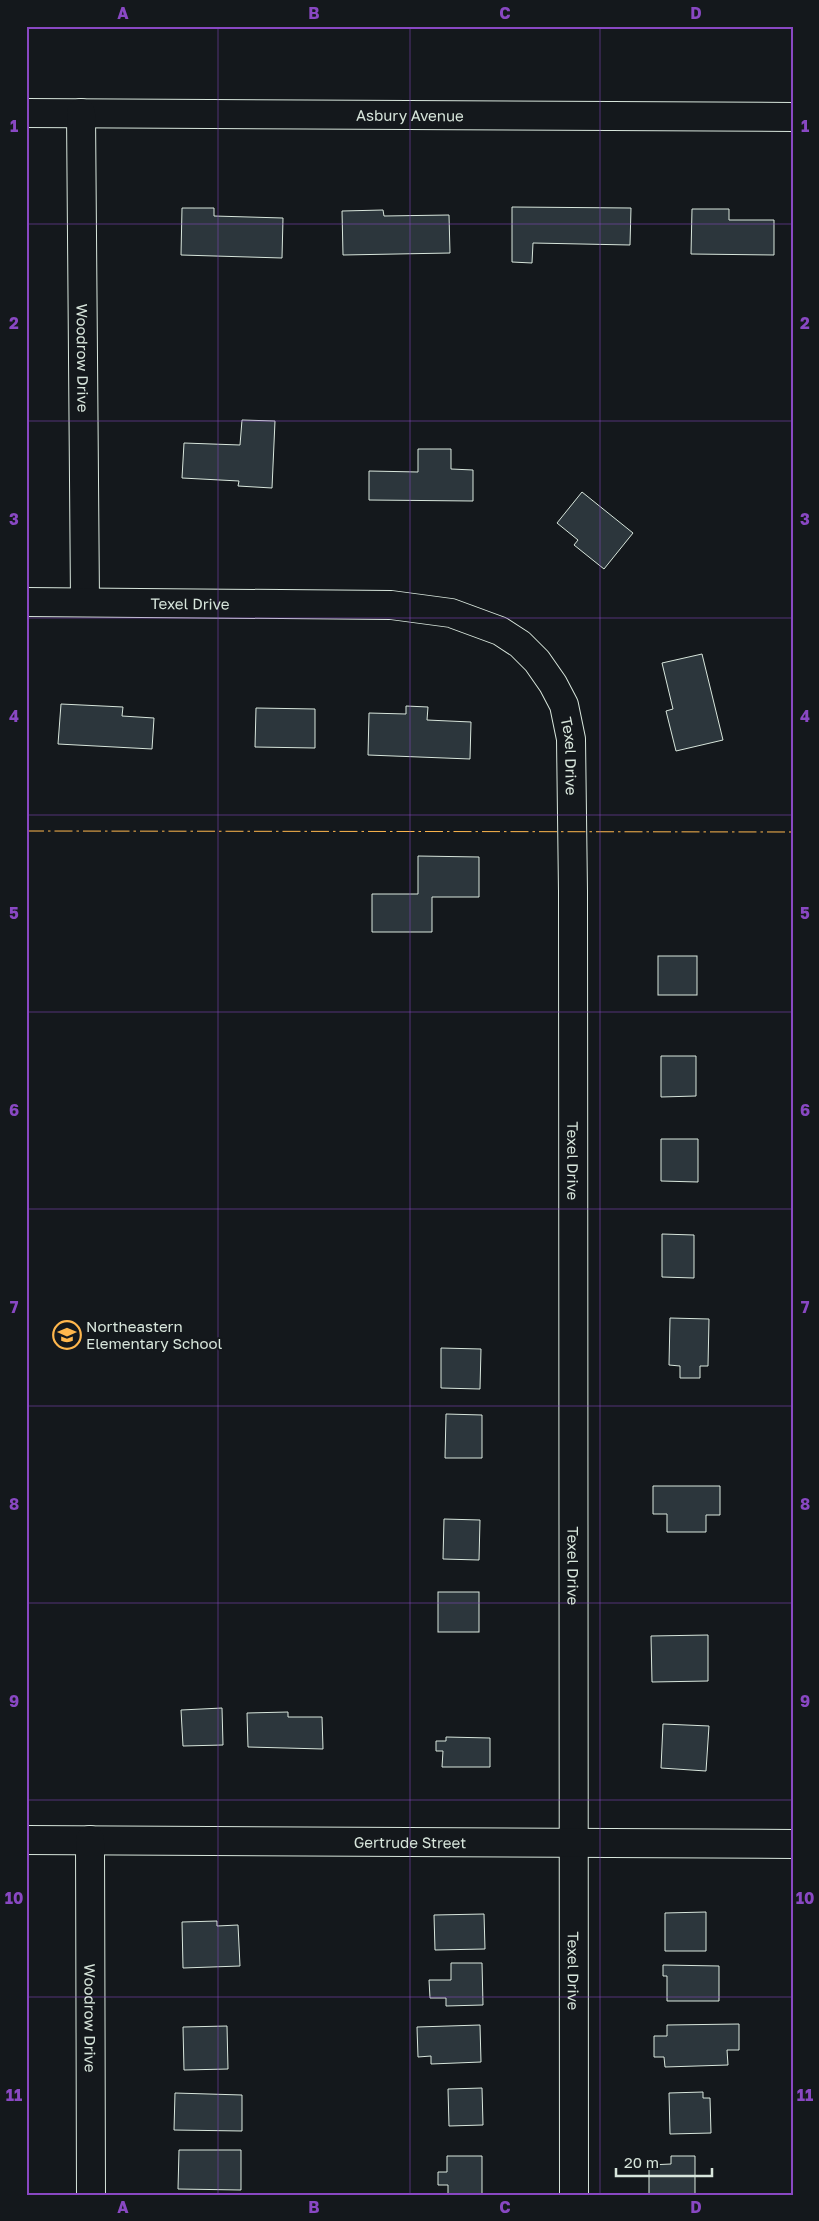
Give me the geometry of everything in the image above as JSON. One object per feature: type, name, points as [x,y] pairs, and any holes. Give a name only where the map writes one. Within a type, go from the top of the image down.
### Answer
[{"type":"street","name":"Asbury Avenue","points":[[26,113],[793,117]]},
{"type":"street","name":"Woodrow Drive","points":[[81,113],[85,602]]},
{"type":"street","name":"Texel Drive","points":[[26,602],[390,605],[451,613],[500,631],[520,644],[537,661],[553,684],[564,705],[571,740],[573,891],[572,1844],[574,2195]]},
{"type":"street","name":"Gertrude Street","points":[[26,1840],[793,1844]]},
{"type":"street","name":"Woodrow Drive","points":[[90,1840],[91,2195]]},
{"type":"building","points":[[512,207],[631,208],[630,245],[533,243],[532,263],[512,262]]},
{"type":"building","points":[[182,208],[214,208],[214,216],[283,218],[282,258],[181,255]]},
{"type":"building","points":[[692,209],[729,209],[729,220],[774,220],[774,255],[691,254]]},
{"type":"building","points":[[383,210],[384,216],[449,215],[450,253],[343,255],[342,211]]},
{"type":"building","points":[[242,420],[275,421],[272,488],[238,486],[239,481],[182,478],[184,443],[240,445]]},
{"type":"building","points":[[418,449],[451,449],[451,469],[473,470],[473,501],[369,500],[369,471],[418,472]]},
{"type":"building","points":[[582,492],[633,533],[604,569],[574,545],[578,540],[557,523]]},
{"type":"building","points":[[702,654],[723,740],[676,751],[666,711],[673,709],[662,663]]},
{"type":"building","points":[[61,704],[123,707],[122,716],[154,718],[152,749],[58,744]]},
{"type":"building","points":[[406,706],[428,707],[427,720],[471,722],[470,759],[368,755],[369,713],[406,714]]},
{"type":"building","points":[[256,708],[315,709],[315,748],[255,747]]},
{"type":"building","points":[[418,856],[479,857],[479,897],[432,897],[432,932],[372,932],[372,894],[418,894]]},
{"type":"building","points":[[658,956],[697,956],[697,995],[658,995]]},
{"type":"building","points":[[661,1056],[696,1056],[696,1096],[661,1097]]},
{"type":"building","points":[[661,1139],[698,1139],[698,1182],[661,1181]]},
{"type":"building","points":[[662,1234],[694,1235],[694,1278],[662,1277]]},
{"type":"building","points":[[670,1318],[709,1319],[708,1366],[700,1366],[700,1378],[680,1378],[680,1366],[669,1365]]},
{"type":"building","points":[[441,1348],[481,1349],[480,1389],[441,1388]]},
{"type":"building","points":[[446,1414],[482,1415],[482,1458],[445,1458]]},
{"type":"building","points":[[653,1486],[720,1486],[720,1515],[706,1515],[706,1532],[667,1532],[667,1514],[653,1514]]},
{"type":"building","points":[[444,1519],[480,1520],[479,1560],[443,1559]]},
{"type":"building","points":[[438,1592],[479,1592],[479,1632],[438,1632]]},
{"type":"building","points":[[708,1635],[708,1681],[652,1682],[651,1636]]},
{"type":"building","points":[[222,1708],[223,1745],[183,1746],[181,1710]]},
{"type":"building","points":[[288,1712],[288,1717],[322,1717],[323,1749],[248,1747],[247,1713]]},
{"type":"building","points":[[663,1724],[709,1726],[706,1771],[661,1768]]},
{"type":"building","points":[[446,1737],[490,1738],[490,1767],[442,1767],[443,1751],[436,1751],[436,1741],[446,1741]]},
{"type":"building","points":[[706,1912],[706,1951],[665,1951],[665,1913]]},
{"type":"building","points":[[484,1914],[485,1949],[435,1950],[434,1915]]},
{"type":"building","points":[[217,1921],[217,1926],[238,1925],[240,1966],[183,1968],[182,1922]]},
{"type":"building","points":[[451,1963],[482,1963],[483,2005],[446,2006],[446,1998],[430,1998],[429,1980],[451,1980]]},
{"type":"building","points":[[663,1965],[719,1966],[719,2001],[667,2001],[667,1976],[663,1976]]},
{"type":"building","points":[[739,2024],[739,2050],[727,2050],[728,2065],[665,2067],[664,2057],[654,2057],[654,2036],[667,2036],[667,2025]]},
{"type":"building","points":[[480,2025],[481,2062],[431,2064],[431,2056],[418,2057],[417,2027]]},
{"type":"building","points":[[227,2026],[228,2069],[184,2070],[183,2027]]},
{"type":"building","points":[[482,2088],[483,2125],[449,2126],[448,2089]]},
{"type":"building","points":[[703,2092],[703,2098],[710,2098],[711,2133],[670,2134],[669,2093]]},
{"type":"building","points":[[175,2093],[242,2095],[242,2131],[174,2130]]},
{"type":"building","points":[[179,2150],[241,2150],[241,2190],[178,2189]]},
{"type":"building","points":[[447,2156],[482,2156],[482,2195],[448,2195],[448,2185],[438,2185],[438,2172],[447,2172]]},
{"type":"building","points":[[671,2156],[695,2156],[695,2195],[649,2195],[649,2165],[671,2164]]},
{"type":"power","points":[[26,831],[793,832]]},
{"type":"place","name":"Northeastern Elementary School","points":[[67,1335]]}]
